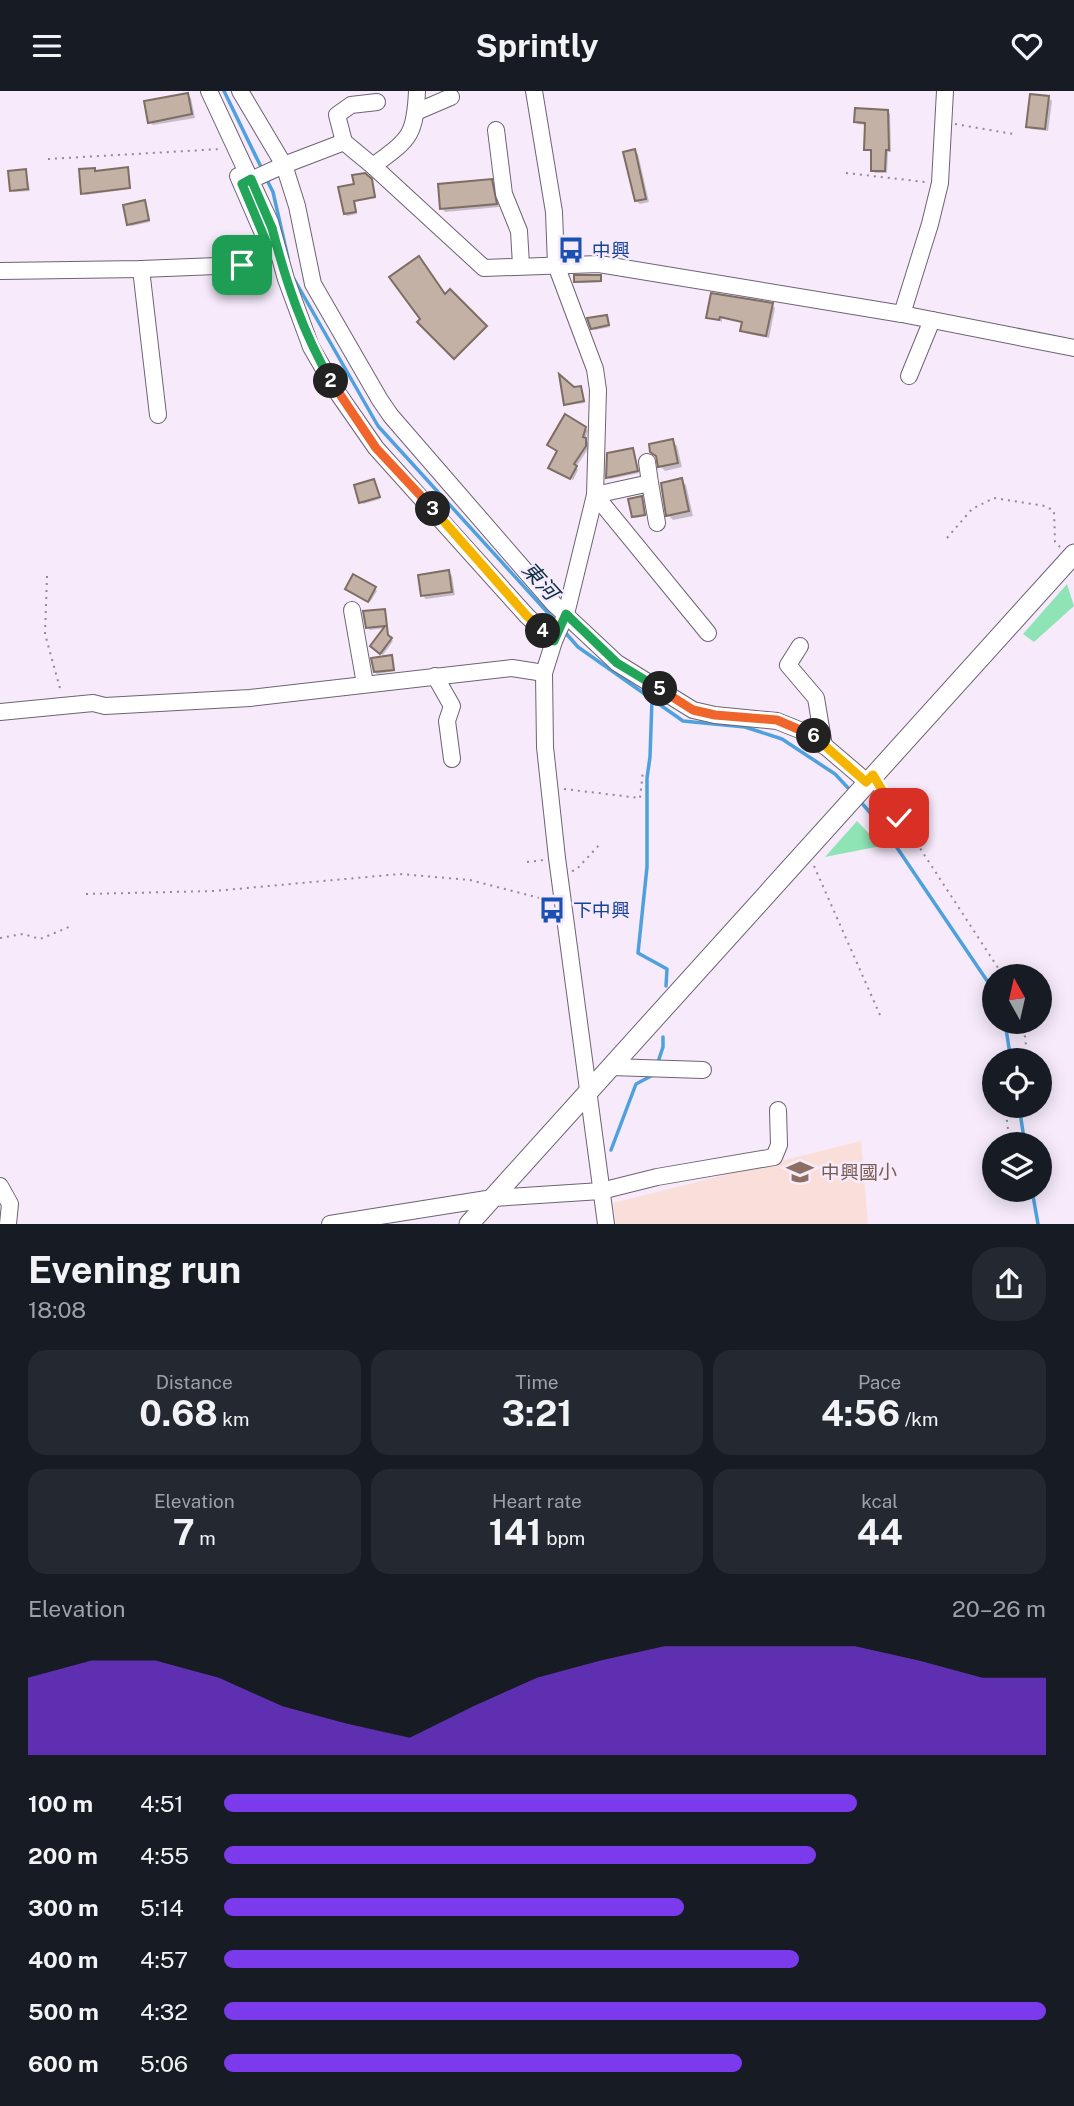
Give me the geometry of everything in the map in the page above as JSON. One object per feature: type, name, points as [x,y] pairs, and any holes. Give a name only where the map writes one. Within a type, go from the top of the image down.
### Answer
[{"type":"main road","points":[[469,1224],[1072,556]]},
{"type":"street","points":[[199,91],[225,149],[270,222],[286,279],[311,347],[337,392],[376,448],[527,616],[554,641]]},
{"type":"street","points":[[0,271],[242,265],[257,257],[268,246],[246,181],[209,91]]},
{"type":"street","points":[[240,91],[281,166],[297,206],[313,284],[380,400],[554,604],[617,663],[693,710],[715,715],[777,720],[812,735],[870,778]]},
{"type":"street","points":[[373,166],[404,143],[416,120],[417,91]]},
{"type":"street","points":[[534,91],[554,212],[556,265],[595,369],[598,390],[594,495],[566,614],[544,673],[545,747],[558,866],[606,1224]]},
{"type":"street","points":[[902,314],[940,183],[945,91]]},
{"type":"street","points":[[416,112],[451,97]]},
{"type":"street","points":[[377,102],[351,106],[337,115],[344,142],[484,268],[599,264],[902,314],[1074,348]]},
{"type":"street","points":[[496,129],[504,194],[519,231],[521,265]]},
{"type":"street","points":[[246,181],[344,142]]},
{"type":"street","points":[[141,269],[159,415]]},
{"type":"street","points":[[909,376],[932,320]]},
{"type":"street","points":[[647,462],[657,523]]},
{"type":"street","points":[[594,495],[650,483]]},
{"type":"street","points":[[594,495],[708,633]]},
{"type":"street","points":[[352,610],[365,684]]},
{"type":"street","points":[[800,646],[788,665],[816,698],[824,746]]},
{"type":"street","points":[[0,712],[93,703],[105,706],[250,698],[512,668],[544,673]]},
{"type":"street","points":[[435,677],[453,706],[447,721],[452,759]]},
{"type":"street","points":[[611,1067],[703,1070]]},
{"type":"street","points":[[330,1224],[493,1198],[601,1191],[657,1177],[774,1157],[779,1145],[778,1111]]},
{"type":"street","points":[[0,1186],[10,1204],[8,1224]]},
{"type":"path","points":[[945,123],[1013,134]]},
{"type":"path","points":[[48,159],[225,149]]},
{"type":"path","points":[[846,173],[940,183]]},
{"type":"path","points":[[947,538],[972,509],[994,498],[1045,506],[1054,511],[1055,542],[1072,556]]},
{"type":"path","points":[[47,576],[45,633],[65,707]]},
{"type":"path","points":[[550,788],[640,798],[643,771]]},
{"type":"path","points":[[870,778],[995,964]]},
{"type":"path","points":[[527,862],[576,870],[601,843]]},
{"type":"path","points":[[807,851],[880,1015]]},
{"type":"path","points":[[86,894],[214,891],[400,874],[470,880],[563,904]]},
{"type":"path","points":[[0,937],[23,934],[40,939],[69,927]]},
{"type":"shaded area","name":"中興國小","points":[[861,1141],[868,1224],[616,1224],[613,1203]]},
{"type":"green space","points":[[1067,584],[1074,606],[1034,642],[1023,634]]},
{"type":"green space","points":[[857,821],[881,846],[825,857]]},
{"type":"building","points":[[188,93],[192,114],[148,123],[144,101]]},
{"type":"building","points":[[1030,94],[1049,96],[1045,129],[1026,127]]},
{"type":"building","points":[[855,108],[888,110],[889,150],[886,150],[885,171],[871,171],[871,150],[864,150],[865,123],[854,122]]},
{"type":"building","points":[[635,149],[646,199],[635,201],[623,152]]},
{"type":"building","points":[[128,167],[130,188],[81,194],[79,169],[95,168],[95,171]]},
{"type":"building","points":[[26,169],[28,189],[10,191],[8,171]]},
{"type":"building","points":[[365,173],[372,179],[375,197],[354,201],[356,212],[344,214],[338,187],[354,184],[352,175]]},
{"type":"building","points":[[492,179],[497,204],[440,209],[438,184]]},
{"type":"building","points":[[145,200],[149,220],[127,225],[123,205]]},
{"type":"building","points":[[419,256],[445,294],[450,289],[487,326],[454,359],[417,322],[420,319],[389,277]]},
{"type":"building","points":[[574,275],[601,275],[601,281],[574,282]]},
{"type":"building","points":[[711,293],[773,303],[766,336],[740,331],[742,322],[720,317],[719,320],[706,318]]},
{"type":"building","points":[[607,315],[609,325],[591,329],[587,318]]},
{"type":"building","points":[[559,374],[574,387],[581,386],[584,401],[564,405]]},
{"type":"building","points":[[565,414],[586,427],[583,437],[586,438],[586,446],[574,464],[577,466],[570,479],[548,468],[557,451],[547,445]]},
{"type":"building","points":[[673,439],[678,463],[658,467],[656,456],[650,452],[649,444]]},
{"type":"building","points":[[633,448],[638,471],[606,478],[607,453]]},
{"type":"building","points":[[682,478],[689,511],[666,516],[661,483]]},
{"type":"building","points":[[374,479],[380,497],[359,503],[354,485]]},
{"type":"building","points":[[642,496],[645,515],[632,517],[628,499]]},
{"type":"building","points":[[449,570],[452,592],[421,596],[418,575]]},
{"type":"building","points":[[353,574],[376,587],[368,602],[345,589]]},
{"type":"building","points":[[385,609],[388,635],[392,638],[380,654],[370,646],[385,626],[366,628],[363,611]]},
{"type":"building","points":[[392,655],[394,670],[374,672],[371,658]]},
{"type":"waterway","name":"東河","points":[[224,91],[263,171]]},
{"type":"waterway","name":"東河","points":[[266,178],[273,192],[288,258]]},
{"type":"waterway","name":"東河","points":[[294,279],[378,426],[558,624]]},
{"type":"waterway","name":"東河","points":[[563,630],[578,647],[683,721],[745,727],[782,739],[835,774],[850,790]]},
{"type":"waterway","points":[[652,699],[647,778],[647,867],[638,953],[667,969],[666,986]]},
{"type":"waterway","name":"東河","points":[[860,801],[885,830],[982,973]]},
{"type":"waterway","name":"東河","points":[[1007,1034],[1009,1048]]},
{"type":"waterway","points":[[658,1062],[663,1037]]},
{"type":"waterway","points":[[611,1150],[636,1084],[654,1073]]},
{"type":"waterway","name":"東河","points":[[1021,1118],[1023,1132]]},
{"type":"waterway","name":"東河","points":[[1034,1202],[1038,1224]]},
{"type":"place","name":"中興","points":[[571,250]]},
{"type":"place","name":"下中興","points":[[552,910]]},
{"type":"place","name":"中興國小","points":[[800,1172]]},
{"type":"route","points":[[242,265],[257,257],[268,246],[242,184],[251,179],[270,222],[286,279],[311,347],[337,392],[376,448],[527,616],[554,641],[566,614],[617,663],[693,710],[715,715],[777,720],[812,735],[866,782],[873,775],[899,818]]}]
